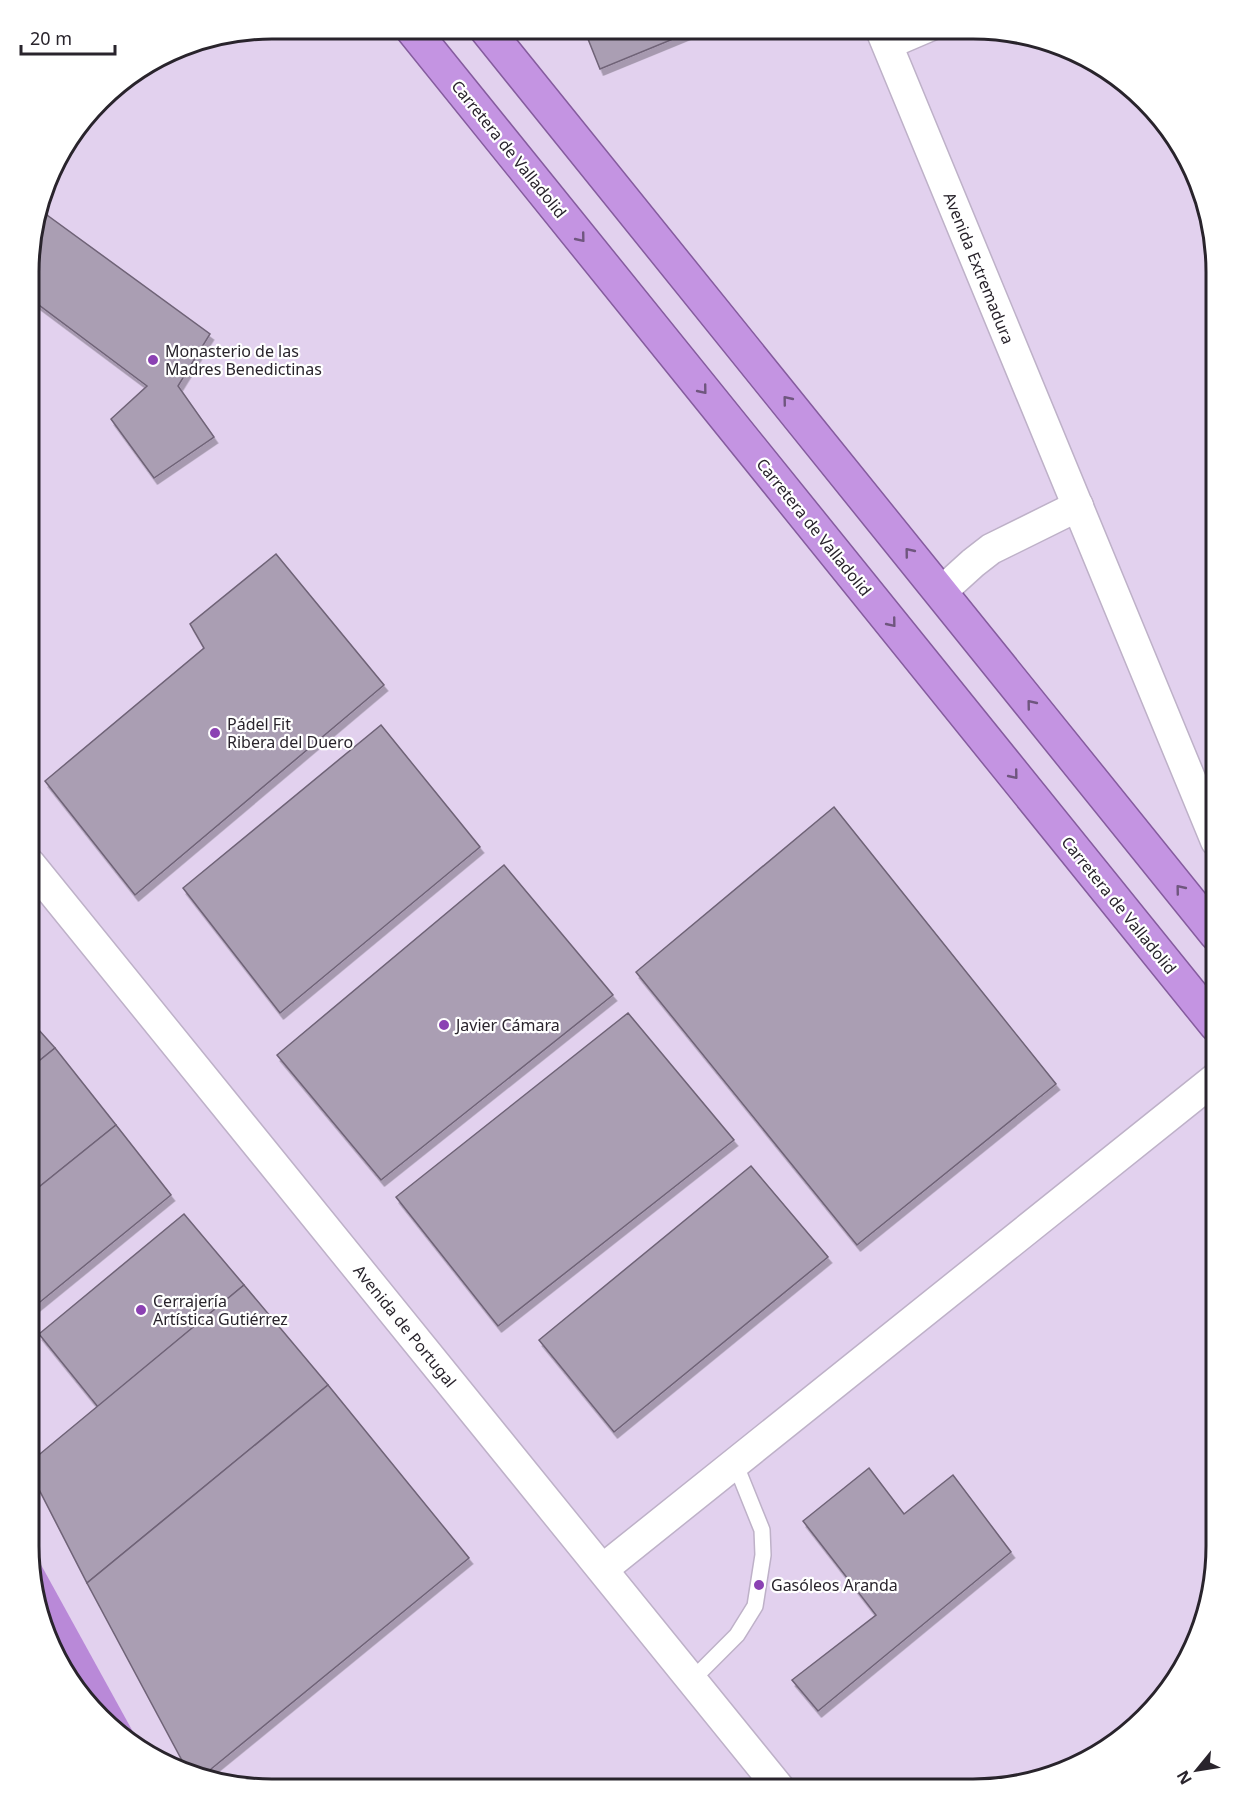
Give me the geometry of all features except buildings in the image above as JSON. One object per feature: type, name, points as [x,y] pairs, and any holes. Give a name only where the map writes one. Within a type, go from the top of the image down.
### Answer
[{"type":"highway","name":"Carretera de Valladolid","points":[[420,39],[1206,1013]]},
{"type":"highway","points":[[494,39],[1206,922]]},
{"type":"street","name":"Avenida Extremadura","points":[[885,41],[1206,817]]},
{"type":"street","points":[[941,592],[991,549],[1078,506]]},
{"type":"street","name":"Avenida de Portugal","points":[[39,875],[772,1779]]},
{"type":"street","points":[[603,1569],[1206,1086]]},
{"type":"lane","points":[[692,1680],[737,1635],[755,1606],[763,1555],[762,1530],[735,1463]]},
{"type":"shaded area","points":[[257,39],[988,39],[1018,43],[1048,51],[1076,63],[1115,87],[1138,107],[1158,130],[1182,169],[1194,197],[1202,227],[1206,257],[1206,1561],[1202,1591],[1194,1621],[1167,1675],[1138,1711],[1115,1731],[1076,1755],[1048,1767],[1018,1775],[988,1779],[257,1779],[227,1775],[197,1767],[143,1740],[107,1711],[87,1688],[63,1649],[51,1621],[43,1591],[39,1561],[39,257],[43,227],[51,197],[63,169],[87,130],[107,107],[130,87],[169,63],[197,51],[227,43]]},
{"type":"shaded area","points":[[39,1561],[134,1734],[107,1711],[87,1688],[70,1662],[51,1621],[43,1591]]},
{"type":"place","name":"Monasterio de las Madres Benedictinas","points":[[153,360]]},
{"type":"place","name":"Pádel Fit Ribera del Duero","points":[[215,733]]},
{"type":"place","name":"Javier Cámara","points":[[444,1025]]},
{"type":"place","name":"Cerrajería Artística Gutiérrez","points":[[141,1310]]},
{"type":"place","name":"Gasóleos Aranda","points":[[759,1585]]}]
